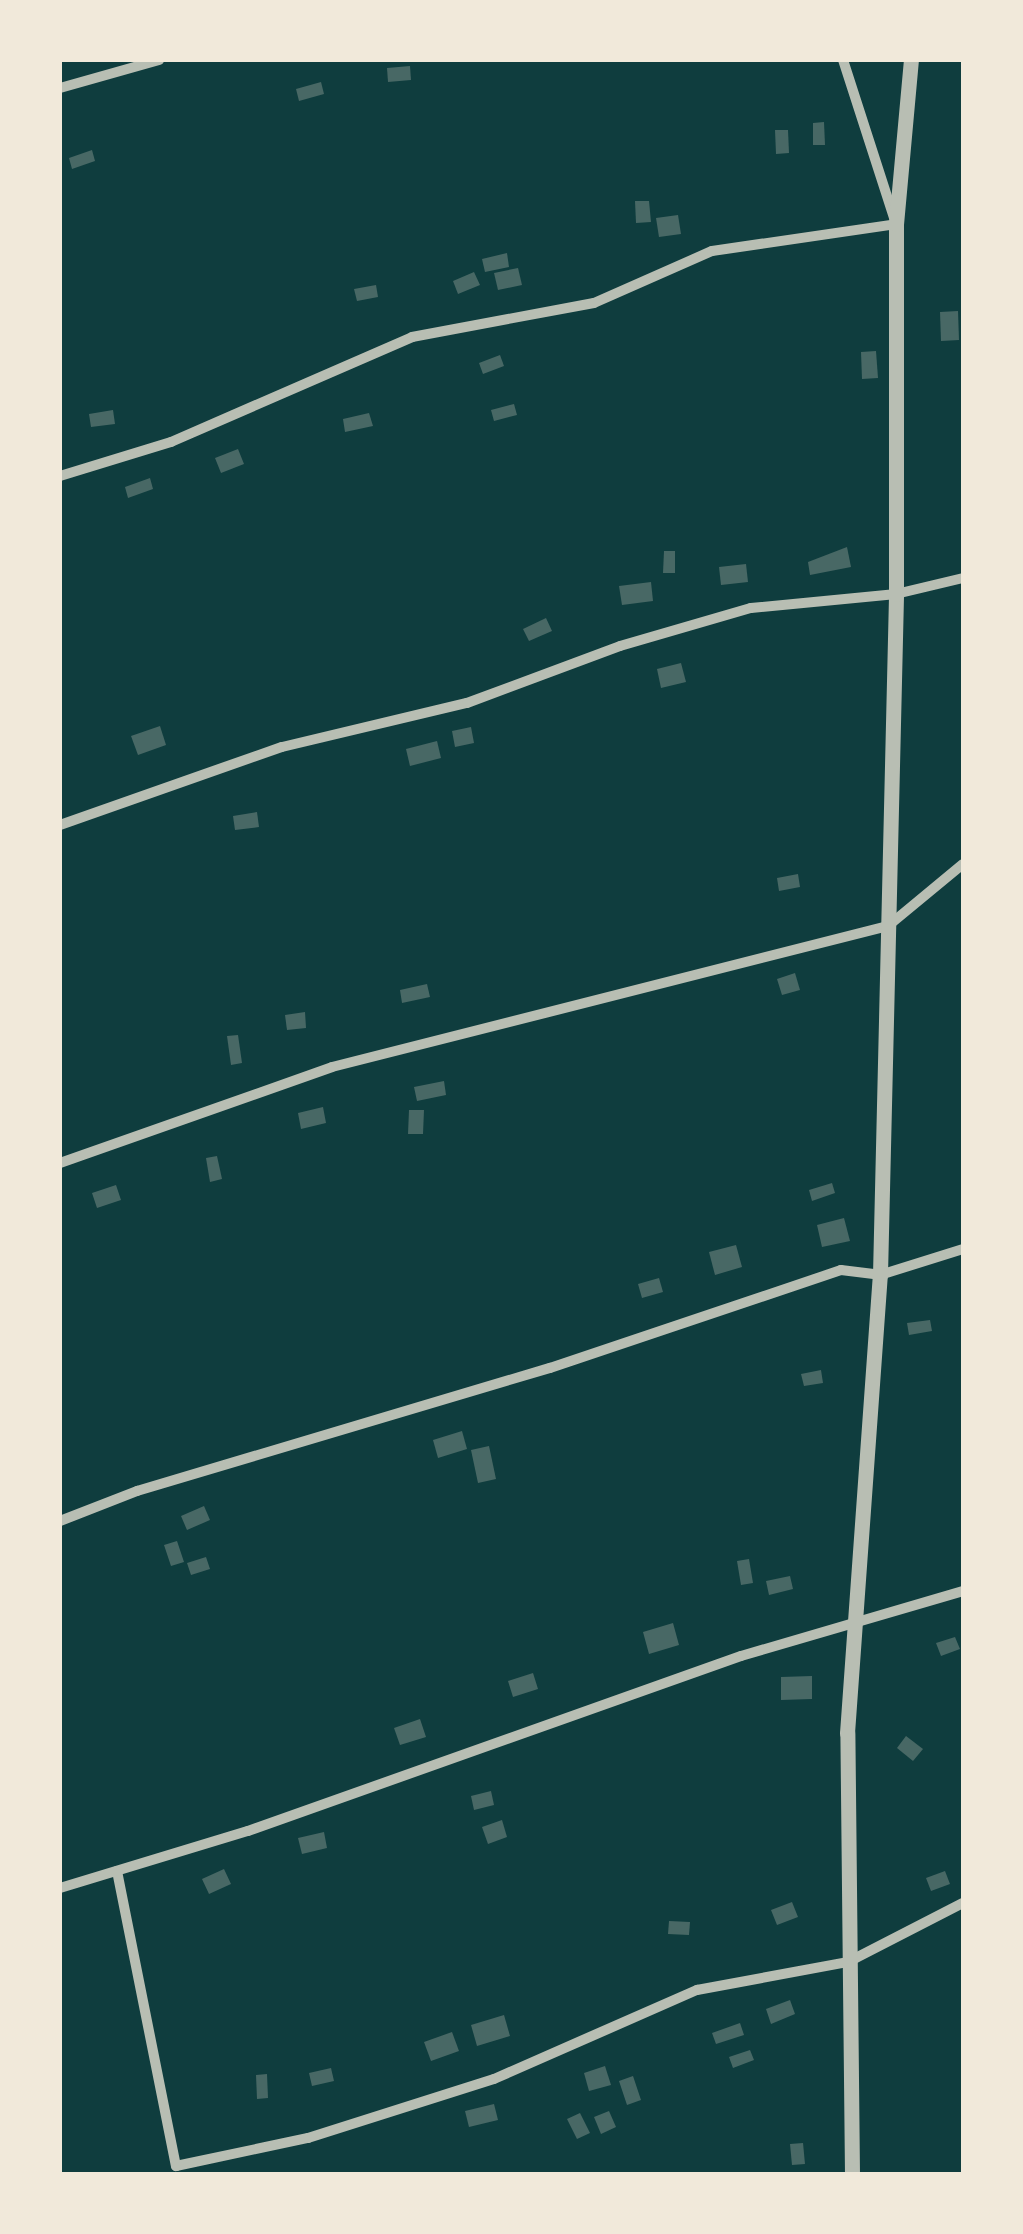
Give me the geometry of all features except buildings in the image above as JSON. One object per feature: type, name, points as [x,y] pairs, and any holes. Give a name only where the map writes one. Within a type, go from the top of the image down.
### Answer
[{"type":"street","points":[[60,88],[160,60]]},
{"type":"street","points":[[843,60],[896,224]]},
{"type":"street","points":[[852,2174],[847,1734],[859,1622],[880,1275],[896,594],[896,224],[911,60]]},
{"type":"street","points":[[60,476],[171,442],[412,338],[594,303],[712,251],[896,224]]},
{"type":"street","points":[[60,825],[282,747],[467,703],[620,646],[751,608],[896,594],[963,578]]},
{"type":"street","points":[[60,1163],[332,1067],[888,926],[963,864]]},
{"type":"street","points":[[60,1522],[137,1491],[550,1368],[841,1270],[880,1275],[963,1249]]},
{"type":"street","points":[[60,1888],[859,1622],[963,1591]]},
{"type":"street","points":[[117,1871],[176,2166],[308,2138],[494,2079],[697,1990],[848,1962],[963,1902]]}]
